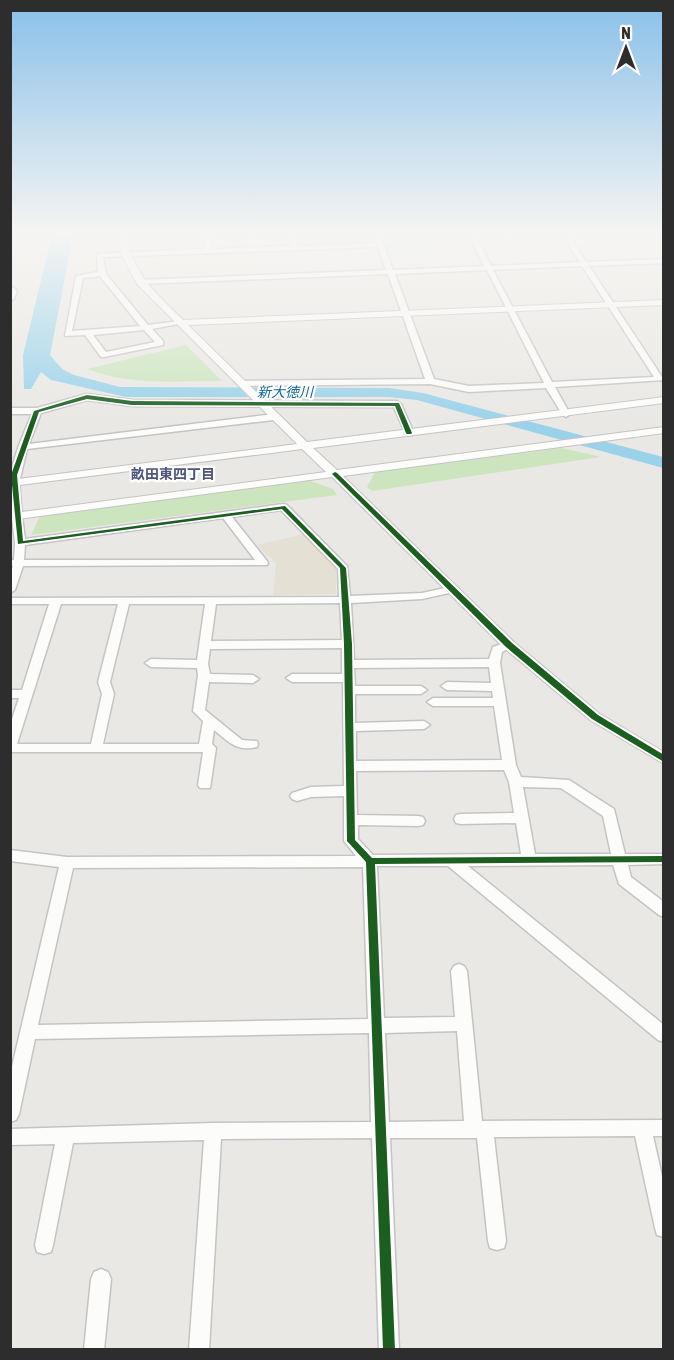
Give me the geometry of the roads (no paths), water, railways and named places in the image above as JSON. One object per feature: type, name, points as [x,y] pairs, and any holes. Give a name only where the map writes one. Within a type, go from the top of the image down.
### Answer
[{"type":"street","points":[[75,298],[68,334],[179,323],[663,302]]},
{"type":"street","points":[[87,333],[104,355],[160,343],[122,298]]},
{"type":"street","points":[[156,298],[258,402],[335,474],[509,645],[595,717],[663,759]]},
{"type":"street","points":[[400,298],[430,381]]},
{"type":"street","points":[[505,298],[564,414]]},
{"type":"street","points":[[242,384],[430,381],[469,388],[660,379],[606,298]]},
{"type":"street","points":[[393,383],[397,402],[409,433]]},
{"type":"street","points":[[10,411],[37,411],[87,398],[132,403],[397,402]]},
{"type":"street","points":[[12,483],[663,400]]},
{"type":"street","points":[[10,590],[20,543],[14,517],[12,483],[37,411]]},
{"type":"street","points":[[23,447],[274,417]]},
{"type":"street","points":[[14,517],[559,446],[663,430]]},
{"type":"street","points":[[20,543],[283,507],[292,513],[343,568],[348,644],[351,841],[370,861],[389,1350]]},
{"type":"street","points":[[15,563],[263,563],[226,516]]},
{"type":"street","points":[[10,601],[345,600],[422,596],[454,590]]},
{"type":"street","points":[[211,600],[204,645],[199,711],[239,744],[252,744]]},
{"type":"street","points":[[96,748],[108,694],[104,682],[124,601]]},
{"type":"street","points":[[56,602],[10,748],[210,748],[205,784]]},
{"type":"street","points":[[204,645],[348,644]]},
{"type":"street","points":[[509,645],[497,650],[494,663],[508,765],[516,782],[529,859]]},
{"type":"street","points":[[151,663],[202,664]]},
{"type":"street","points":[[347,664],[494,663]]},
{"type":"street","points":[[203,678],[253,680]]},
{"type":"street","points":[[292,678],[421,690]]},
{"type":"street","points":[[447,686],[498,687]]},
{"type":"street","points":[[10,694],[27,694]]},
{"type":"street","points":[[432,702],[500,702]]},
{"type":"street","points":[[205,748],[209,720]]},
{"type":"street","points":[[349,727],[424,725]]},
{"type":"street","points":[[350,766],[508,765]]},
{"type":"street","points":[[516,782],[564,783],[609,813],[624,880],[663,910]]},
{"type":"street","points":[[297,796],[311,792],[351,791]]},
{"type":"street","points":[[461,819],[521,818]]},
{"type":"street","points":[[351,820],[418,821]]},
{"type":"street","points":[[10,855],[67,863],[663,859]]},
{"type":"street","points":[[451,860],[663,1035]]},
{"type":"street","points":[[10,1114],[14,1081],[28,1032],[67,863]]},
{"type":"street","points":[[459,970],[479,1131],[497,1241]]},
{"type":"street","points":[[28,1032],[464,1024]]},
{"type":"street","points":[[642,1128],[663,1228]]},
{"type":"street","points":[[10,1137],[213,1131],[663,1128]]},
{"type":"street","points":[[199,1350],[213,1131]]},
{"type":"street","points":[[44,1245],[66,1135]]},
{"type":"street","points":[[94,1350],[101,1279]]},
{"type":"water","name":"新大徳川","points":[[37,298],[61,298],[50,355],[62,369],[74,375],[120,387],[389,388],[423,393],[663,457],[663,468],[417,400],[389,397],[126,397],[51,380],[41,372],[31,389],[24,389],[23,355]]},
{"type":"district","name":"畝田東四丁目","points":[[173,474]]}]
